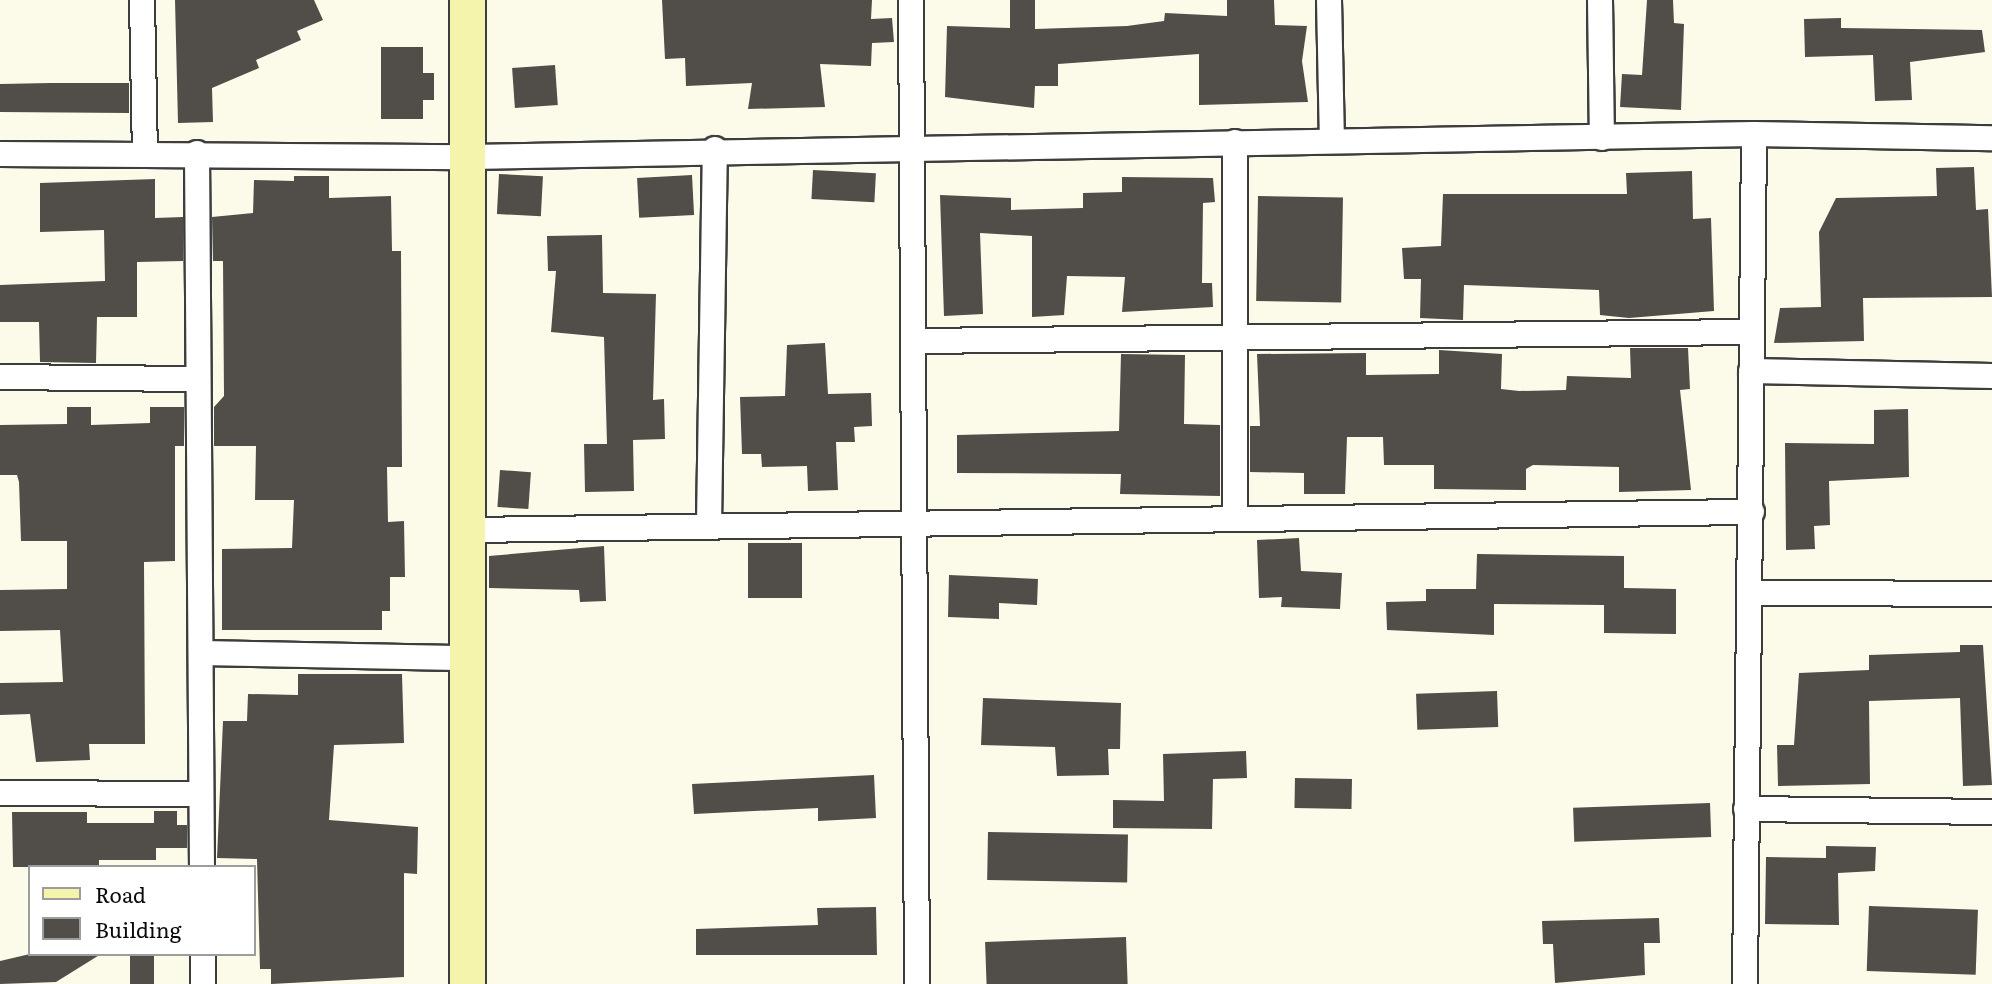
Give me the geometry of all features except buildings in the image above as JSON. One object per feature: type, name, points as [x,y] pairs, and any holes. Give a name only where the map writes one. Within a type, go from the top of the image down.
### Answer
[{"type":"street","points":[[142,0],[145,152]]},
{"type":"street","points":[[467,0],[471,530],[467,984]]},
{"type":"street","points":[[911,0],[916,146],[917,984]]},
{"type":"street","points":[[1329,0],[1332,141]]},
{"type":"street","points":[[1600,0],[1602,138]]},
{"type":"street","points":[[0,154],[145,152],[468,157],[715,149],[1754,134],[1992,138]]},
{"type":"street","points":[[1745,984],[1754,134]]},
{"type":"street","points":[[1235,518],[1236,142]]},
{"type":"street","points":[[709,524],[715,149]]},
{"type":"street","points":[[197,153],[202,865]]},
{"type":"street","points":[[916,341],[1751,332]]},
{"type":"street","points":[[1751,371],[1992,376]]},
{"type":"street","points":[[0,377],[198,379]]},
{"type":"street","points":[[471,530],[918,521],[1752,512]]},
{"type":"street","points":[[1749,593],[1992,594]]},
{"type":"street","points":[[201,653],[470,659]]},
{"type":"street","points":[[0,793],[201,794]]},
{"type":"street","points":[[1746,809],[1992,812]]},
{"type":"street","points":[[203,956],[203,984]]}]
